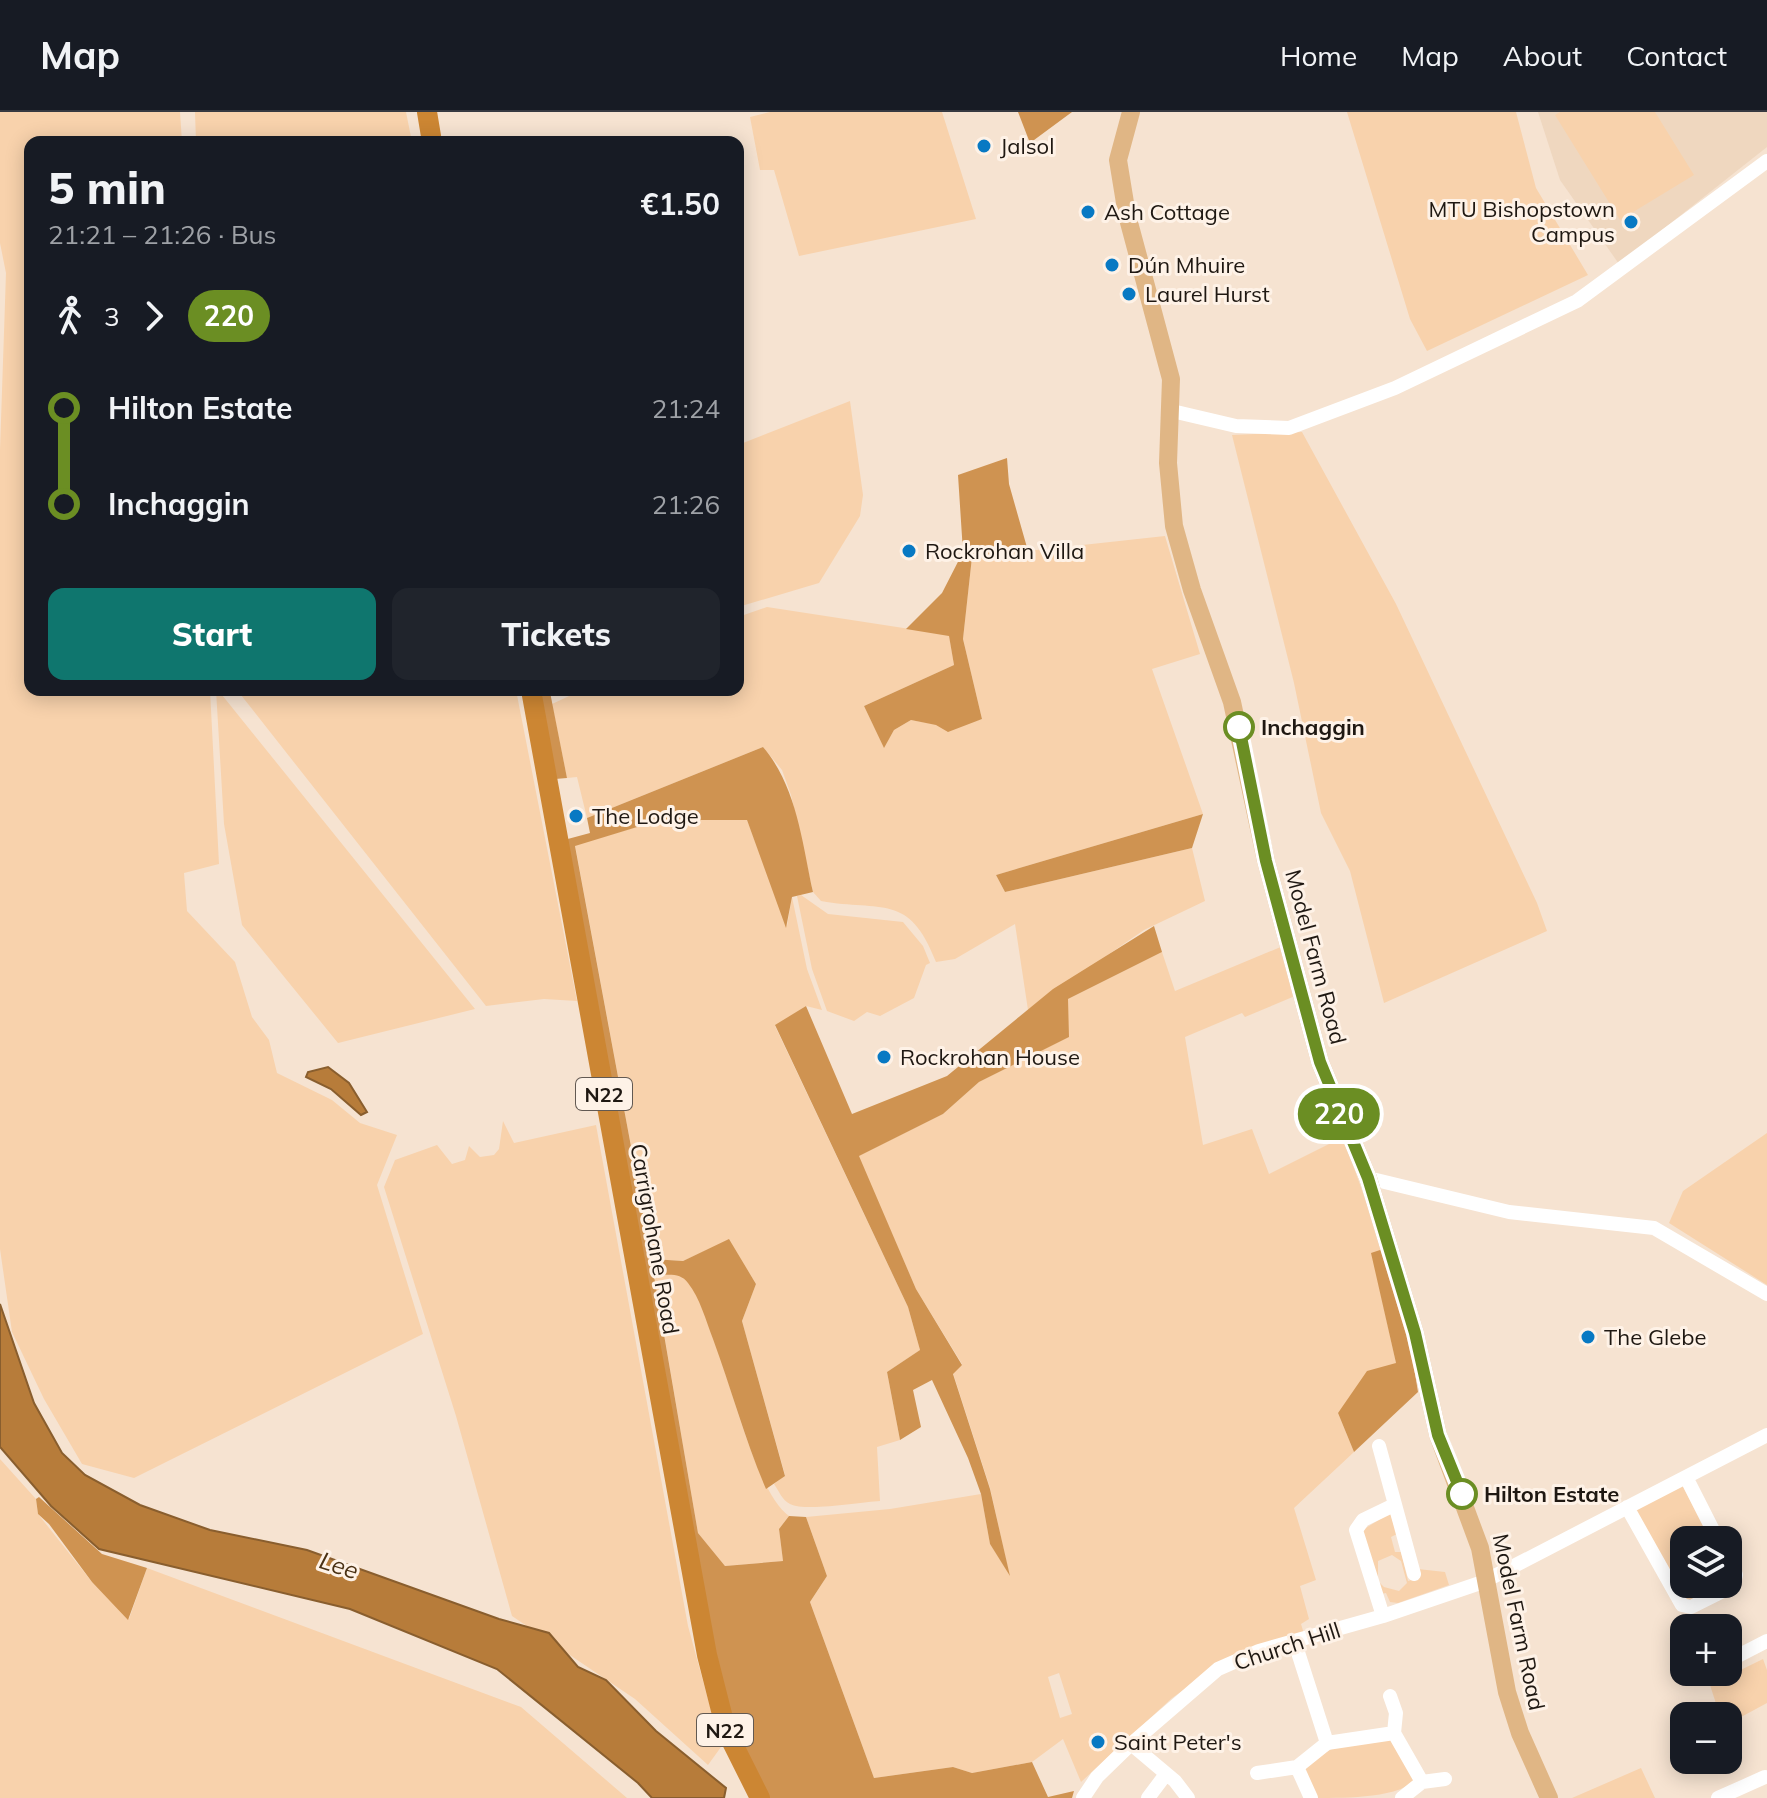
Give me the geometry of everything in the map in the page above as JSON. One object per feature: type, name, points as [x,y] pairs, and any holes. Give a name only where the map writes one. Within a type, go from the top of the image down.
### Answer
[{"type":"highway","points":[[427,112],[431,136]]},
{"type":"highway","name":"Carrigrohane Road","points":[[532,696],[707,1655],[726,1730],[760,1798]]},
{"type":"main road","name":"Model Farm Road","points":[[1131,112],[1118,160],[1130,227],[1171,379],[1168,463],[1174,526],[1192,590],[1232,702],[1266,861],[1320,1062],[1368,1178],[1415,1333],[1438,1435],[1471,1518],[1488,1580],[1507,1692],[1520,1733],[1549,1798]]},
{"type":"street","points":[[1172,411],[1236,426],[1289,428],[1395,388],[1577,301],[1767,161]]},
{"type":"street","points":[[1368,1178],[1509,1212],[1654,1228],[1767,1294]]},
{"type":"street","name":"Church Hill","points":[[1083,1798],[1097,1777],[1131,1744],[1218,1669],[1259,1651],[1383,1616],[1488,1580],[1767,1435]]},
{"type":"street","points":[[1379,1446],[1414,1574]]},
{"type":"street","points":[[1686,1477],[1711,1526]]},
{"type":"street","points":[[1383,1616],[1356,1530],[1363,1520],[1394,1505]]},
{"type":"street","points":[[1627,1507],[1670,1584]]},
{"type":"street","points":[[1678,1598],[1682,1605],[1691,1607],[1709,1598]]},
{"type":"street","points":[[1742,1654],[1767,1641]]},
{"type":"street","points":[[1295,1643],[1327,1743]]},
{"type":"street","points":[[1390,1696],[1396,1713],[1394,1733],[1422,1782]]},
{"type":"street","points":[[1257,1773],[1297,1767],[1327,1743],[1394,1733]]},
{"type":"street","points":[[1131,1744],[1188,1798]]},
{"type":"street","points":[[1297,1767],[1311,1798]]},
{"type":"street","points":[[1148,1798],[1166,1774]]},
{"type":"street","points":[[1718,1798],[1765,1777]]},
{"type":"street","points":[[1402,1798],[1422,1782],[1445,1779]]},
{"type":"shaded area","points":[[0,112],[180,112],[182,136],[24,136],[24,696],[210,696],[219,864],[184,873],[187,911],[235,962],[252,1017],[269,1040],[277,1073],[332,1100],[360,1123],[397,1135],[377,1185],[423,1334],[134,1478],[82,1464],[44,1399],[12,1332],[0,1249],[0,450],[6,273],[0,243]]},
{"type":"shaded area","points":[[195,112],[406,112],[411,136],[196,136]]},
{"type":"shaded area","points":[[770,112],[942,112],[976,219],[799,256],[774,170],[760,170],[750,117]]},
{"type":"shaded area","points":[[1018,112],[1072,112],[1030,143]]},
{"type":"shaded area","points":[[1347,112],[1516,112],[1536,188],[1588,275],[1427,351],[1410,319]]},
{"type":"shaded area","name":"MTU Bishopstown Campus","points":[[1538,112],[1767,112],[1767,147],[1619,264],[1560,180]]},
{"type":"shaded area","points":[[1560,112],[1655,112],[1694,175],[1620,220],[1555,115]]},
{"type":"shaded area","points":[[850,401],[863,495],[860,516],[819,583],[744,605],[744,443]]},
{"type":"shaded area","points":[[1302,432],[1396,604],[1537,903],[1547,931],[1384,1003],[1350,871],[1321,813],[1294,683],[1232,435]]},
{"type":"shaded area","points":[[1007,458],[1009,484],[1028,551],[972,557],[963,639],[982,719],[948,732],[936,725],[911,720],[894,730],[884,748],[864,706],[954,665],[949,636],[906,629],[942,593],[963,552],[958,475]]},
{"type":"shaded area","points":[[1165,536],[1200,654],[1152,669],[1203,814],[996,875],[1005,892],[1192,848],[1205,901],[1144,930],[1028,1010],[1015,924],[955,959],[936,962],[926,940],[904,915],[891,909],[821,901],[813,892],[791,795],[782,770],[763,747],[587,818],[577,777],[567,778],[552,704],[569,696],[744,696],[744,615],[767,607],[949,635],[954,665],[864,706],[884,747],[894,730],[911,720],[947,724],[982,719],[963,639],[972,557]]},
{"type":"shaded area","points":[[216,696],[223,696],[475,1009],[338,1043],[242,925],[224,824]]},
{"type":"shaded area","points":[[242,696],[517,696],[577,1001],[544,999],[486,1006]]},
{"type":"shaded area","points":[[539,696],[551,696],[567,778],[555,779]]},
{"type":"shaded area","points":[[763,747],[791,797],[813,892],[792,897],[786,928],[747,820],[660,820],[575,846],[652,1259],[683,1261],[729,1239],[756,1284],[742,1321],[785,1476],[766,1489],[696,1296],[681,1277],[654,1276],[698,1533],[725,1566],[783,1561],[779,1529],[789,1516],[806,1517],[827,1576],[810,1602],[874,1778],[953,1767],[972,1773],[1032,1762],[1048,1797],[1074,1791],[1072,1798],[770,1798],[738,1740],[714,1665],[564,840],[590,833],[587,818]]},
{"type":"shaded area","points":[[1203,814],[1192,848],[1005,892],[996,875]]},
{"type":"shaded area","points":[[660,820],[747,820],[787,926],[792,897],[807,969],[822,1010],[806,1006],[775,1026],[908,1307],[920,1350],[887,1372],[900,1440],[877,1447],[880,1501],[798,1506],[785,1500],[774,1484],[785,1475],[742,1321],[756,1284],[729,1240],[683,1261],[652,1259],[575,845]]},
{"type":"shaded area","points":[[801,895],[828,914],[903,922],[923,946],[930,963],[926,965],[914,998],[880,1016],[867,1012],[854,1021],[827,1011],[812,969],[797,896]]},
{"type":"shaded area","points":[[1154,926],[1162,952],[1068,999],[1069,1037],[979,1082],[943,1114],[859,1156],[916,1289],[962,1365],[953,1374],[990,1489],[1010,1576],[990,1544],[981,1494],[932,1380],[913,1390],[921,1427],[900,1440],[887,1372],[920,1350],[908,1307],[775,1025],[806,1006],[852,1114],[947,1076],[1053,989]]},
{"type":"shaded area","points":[[1283,946],[1295,996],[1245,1017],[1242,1013],[1185,1037],[1203,1145],[1252,1129],[1269,1174],[1343,1137],[1383,1249],[1372,1254],[1396,1363],[1338,1413],[1354,1452],[1294,1508],[1316,1580],[1300,1586],[1309,1619],[1301,1624],[1305,1637],[1220,1665],[1172,1698],[1081,1782],[1063,1739],[1032,1762],[972,1773],[953,1767],[874,1778],[810,1602],[827,1576],[806,1517],[890,1509],[981,1494],[990,1544],[1009,1573],[990,1488],[953,1373],[962,1364],[916,1289],[858,1156],[943,1114],[979,1082],[1068,1037],[1068,999],[1162,952],[1175,991]],"holes":[[[1059,1673],[1072,1714],[1060,1718],[1048,1677]]]},
{"type":"shaded area","points":[[503,1121],[514,1143],[596,1125],[688,1626],[721,1747],[708,1765],[635,1699],[512,1616],[456,1416],[384,1187],[395,1160],[437,1145],[452,1164],[465,1160],[469,1146],[480,1157],[494,1155],[499,1149]]},
{"type":"shaded area","points":[[1767,1133],[1767,1285],[1669,1223],[1683,1191]]},
{"type":"shaded area","points":[[1383,1249],[1411,1349],[1418,1392],[1354,1452],[1338,1413],[1367,1371],[1396,1363],[1371,1253]]},
{"type":"shaded area","points":[[654,1275],[679,1275],[692,1288],[705,1313],[757,1465],[772,1496],[789,1516],[779,1529],[783,1561],[725,1566],[698,1533]]},
{"type":"shaded area","points":[[0,1459],[36,1499],[38,1514],[92,1582],[129,1619],[147,1568],[521,1707],[627,1798],[0,1798]]},
{"type":"shaded area","points":[[1682,1485],[1703,1526],[1670,1526],[1670,1575],[1634,1509]]},
{"type":"shaded area","points":[[39,1497],[102,1554],[147,1568],[128,1620],[92,1582],[38,1514],[36,1499]]},
{"type":"shaded area","points":[[1390,1513],[1397,1534],[1391,1537],[1395,1552],[1401,1552],[1408,1581],[1418,1578],[1418,1569],[1445,1572],[1449,1585],[1398,1603],[1390,1602],[1386,1593],[1381,1594],[1361,1531]],"holes":[[[1392,1555],[1401,1561],[1407,1583],[1399,1591],[1384,1587],[1378,1581],[1378,1561]]]},
{"type":"shaded area","points":[[1763,1659],[1767,1670],[1767,1703],[1742,1716],[1742,1702],[1715,1702],[1710,1686],[1742,1686],[1742,1669]]},
{"type":"shaded area","points":[[1389,1736],[1416,1778],[1409,1785],[1372,1796],[1317,1798],[1304,1768],[1306,1763],[1352,1738]]},
{"type":"shaded area","points":[[1641,1768],[1655,1798],[1572,1798]]},
{"type":"water","points":[[328,1067],[349,1083],[367,1112],[361,1115],[331,1089],[306,1077],[308,1072]]},
{"type":"water","name":"Lee","points":[[0,1304],[34,1403],[62,1453],[85,1475],[140,1505],[210,1530],[307,1550],[499,1619],[549,1633],[578,1667],[606,1680],[656,1731],[726,1788],[724,1798],[652,1798],[638,1783],[497,1669],[350,1609],[99,1549],[51,1506],[0,1447]]},
{"type":"bus line","name":"220","points":[[1239,727],[1266,861],[1320,1062],[1339,1115],[1368,1178],[1415,1333],[1438,1435],[1462,1494]]},
{"type":"place","name":"Jalsol","points":[[984,146]]},
{"type":"place","name":"Ash Cottage","points":[[1088,212]]},
{"type":"place","name":"MTU Bishopstown Campus","points":[[1631,222]]},
{"type":"place","name":"Dún Mhuire","points":[[1112,265]]},
{"type":"place","name":"Laurel Hurst","points":[[1129,294]]},
{"type":"place","name":"Rockrohan Villa","points":[[909,551]]},
{"type":"place","name":"Inchaggin","points":[[1239,727]]},
{"type":"place","name":"The Lodge","points":[[576,816]]},
{"type":"place","name":"Rockrohan House","points":[[884,1057]]},
{"type":"place","name":"The Glebe","points":[[1588,1337]]},
{"type":"place","name":"Hilton Estate","points":[[1462,1494]]},
{"type":"place","name":"Saint Peter's","points":[[1098,1742]]}]
